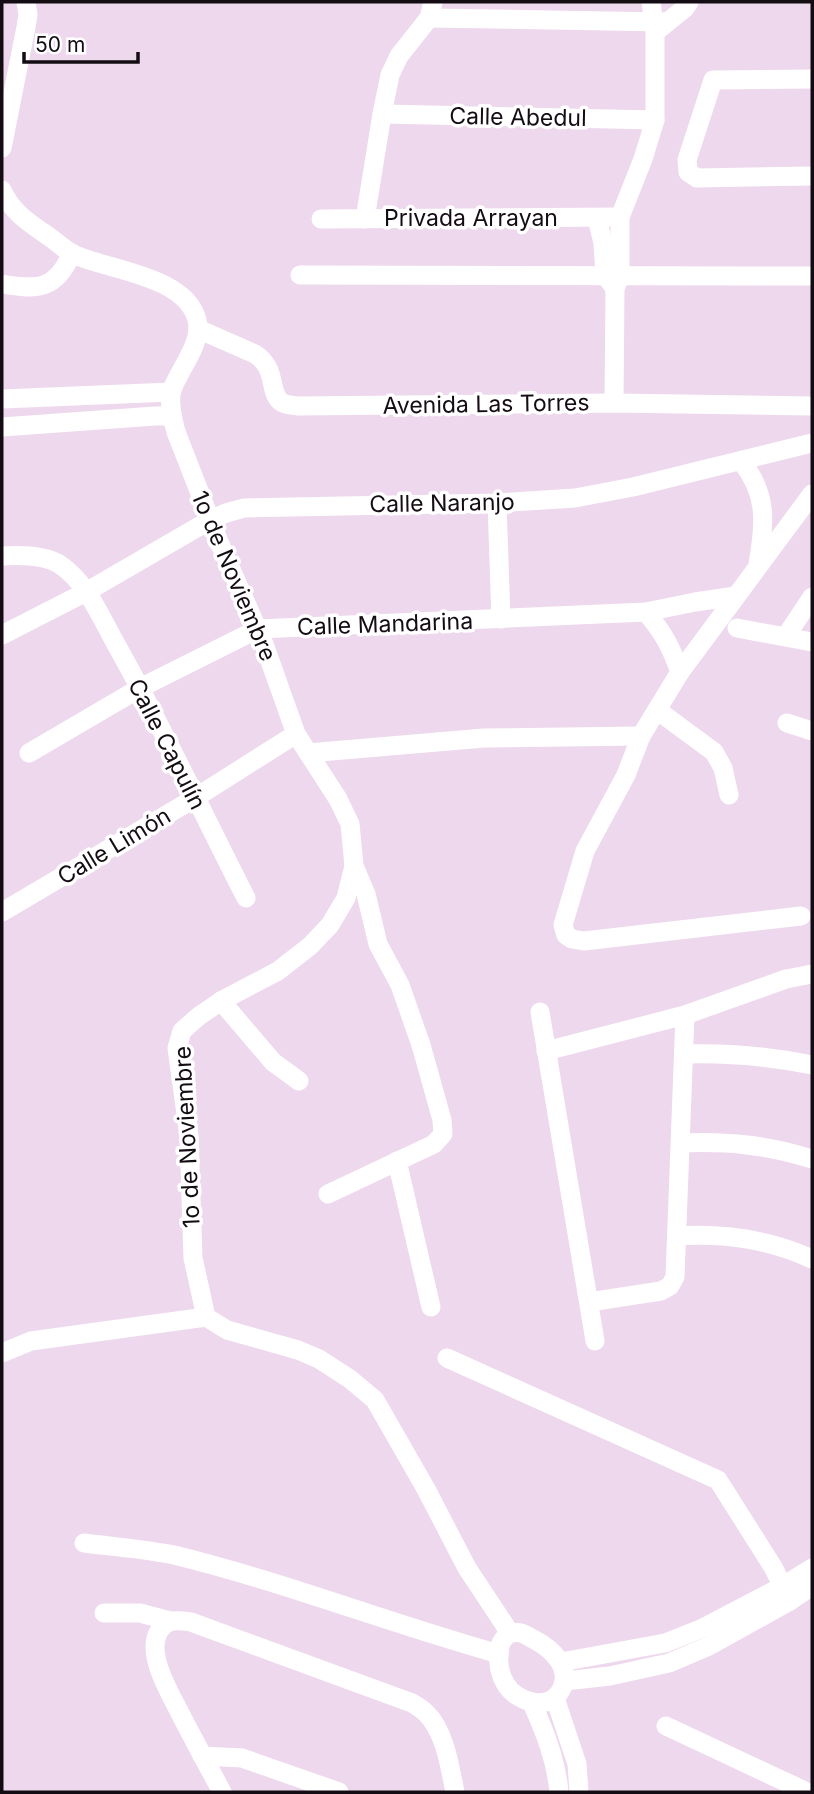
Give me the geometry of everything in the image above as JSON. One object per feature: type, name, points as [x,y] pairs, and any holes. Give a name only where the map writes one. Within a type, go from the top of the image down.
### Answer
[{"type":"street","points":[[2,148],[28,15],[26,2]]},
{"type":"street","points":[[614,403],[614,280],[620,217],[655,120],[659,26],[651,2]]},
{"type":"street","points":[[365,219],[390,75],[393,66],[431,10],[528,11],[659,26],[685,8],[689,2]]},
{"type":"street","points":[[812,79],[713,80],[687,160],[688,172],[697,178],[812,176]]},
{"type":"street","name":"Calle Abedul","points":[[382,114],[655,120]]},
{"type":"street","points":[[2,190],[18,215],[72,253],[148,277],[168,287],[191,308],[197,318],[198,329]]},
{"type":"street","name":"Privada Arrayan","points":[[321,219],[620,217]]},
{"type":"street","points":[[597,218],[614,280]]},
{"type":"street","points":[[2,284],[21,287],[47,284],[59,277],[72,253]]},
{"type":"street","points":[[300,275],[614,280],[812,276]]},
{"type":"street","name":"1o de Noviembre","points":[[198,329],[191,351],[171,391],[172,416],[180,447],[258,629],[296,734],[338,799],[350,824],[354,866],[346,898],[330,925],[310,946],[278,971],[221,1001],[182,1031],[177,1048],[189,1136],[193,1258],[206,1317]]},
{"type":"street","name":"Avenida Las Torres","points":[[198,329],[263,359],[270,370],[276,397],[282,403],[297,406],[614,403],[812,406]]},
{"type":"street","points":[[2,399],[171,391]]},
{"type":"street","points":[[2,427],[172,416]]},
{"type":"street","name":"Calle Naranjo","points":[[2,635],[86,592],[210,520],[244,508],[575,499],[812,443]]},
{"type":"street","points":[[741,461],[759,490],[763,509],[762,543],[757,569]]},
{"type":"street","points":[[801,916],[584,941],[566,935],[564,925],[585,851],[626,775],[641,736],[680,672],[812,494]]},
{"type":"street","points":[[497,503],[501,619]]},
{"type":"street","points":[[2,556],[26,555],[57,563],[74,577],[86,592]]},
{"type":"street","name":"Calle Capulín","points":[[86,592],[140,688],[246,898]]},
{"type":"street","name":"Calle Mandarina","points":[[29,753],[140,688],[258,629],[646,612],[736,596]]},
{"type":"street","points":[[786,636],[812,597]]},
{"type":"street","points":[[646,612],[664,634],[680,672]]},
{"type":"street","points":[[737,628],[812,642]]},
{"type":"street","points":[[657,710],[714,752],[723,768],[729,795]]},
{"type":"street","points":[[787,723],[812,731]]},
{"type":"street","name":"Calle Limón","points":[[2,912],[195,798],[296,734]]},
{"type":"street","points":[[308,753],[484,738],[641,736]]},
{"type":"street","points":[[328,1194],[434,1144],[443,1134],[442,1120],[421,1045],[400,985],[378,944],[366,894],[354,866]]},
{"type":"street","points":[[546,1051],[685,1015],[786,979],[812,974]]},
{"type":"street","points":[[221,1001],[273,1062],[299,1081]]},
{"type":"street","points":[[540,1012],[595,1341]]},
{"type":"street","points":[[589,1303],[660,1291],[670,1286],[675,1278],[685,1015]]},
{"type":"street","points":[[685,1054],[732,1053],[780,1058],[812,1065]]},
{"type":"street","points":[[681,1143],[751,1144],[812,1158]]},
{"type":"street","points":[[397,1161],[431,1307]]},
{"type":"street","points":[[677,1236],[736,1236],[793,1250],[812,1259]]},
{"type":"street","points":[[2,1353],[31,1342],[206,1317],[227,1330],[298,1350],[319,1359],[374,1400],[426,1489],[467,1568],[510,1633]]},
{"type":"street","points":[[447,1358],[718,1480],[787,1594]]},
{"type":"street","points":[[84,1543],[176,1555],[499,1654]]},
{"type":"street","points":[[560,1680],[610,1675],[669,1662],[709,1646],[810,1581]]},
{"type":"street","points":[[579,1792],[577,1764],[560,1680],[549,1648],[521,1633],[510,1633],[502,1639],[498,1666],[505,1684],[517,1696],[532,1703],[544,1703],[560,1680],[703,1629],[787,1594]]},
{"type":"street","points":[[104,1614],[140,1614],[170,1621]]},
{"type":"street","points":[[222,1792],[161,1674],[155,1653],[156,1636],[161,1628],[177,1619],[412,1703],[428,1714],[438,1731],[455,1792]]},
{"type":"street","points":[[665,1643],[669,1662]]},
{"type":"street","points":[[532,1703],[547,1735],[559,1792]]},
{"type":"street","points":[[666,1727],[807,1792]]},
{"type":"street","points":[[202,1756],[242,1758],[339,1792]]}]
